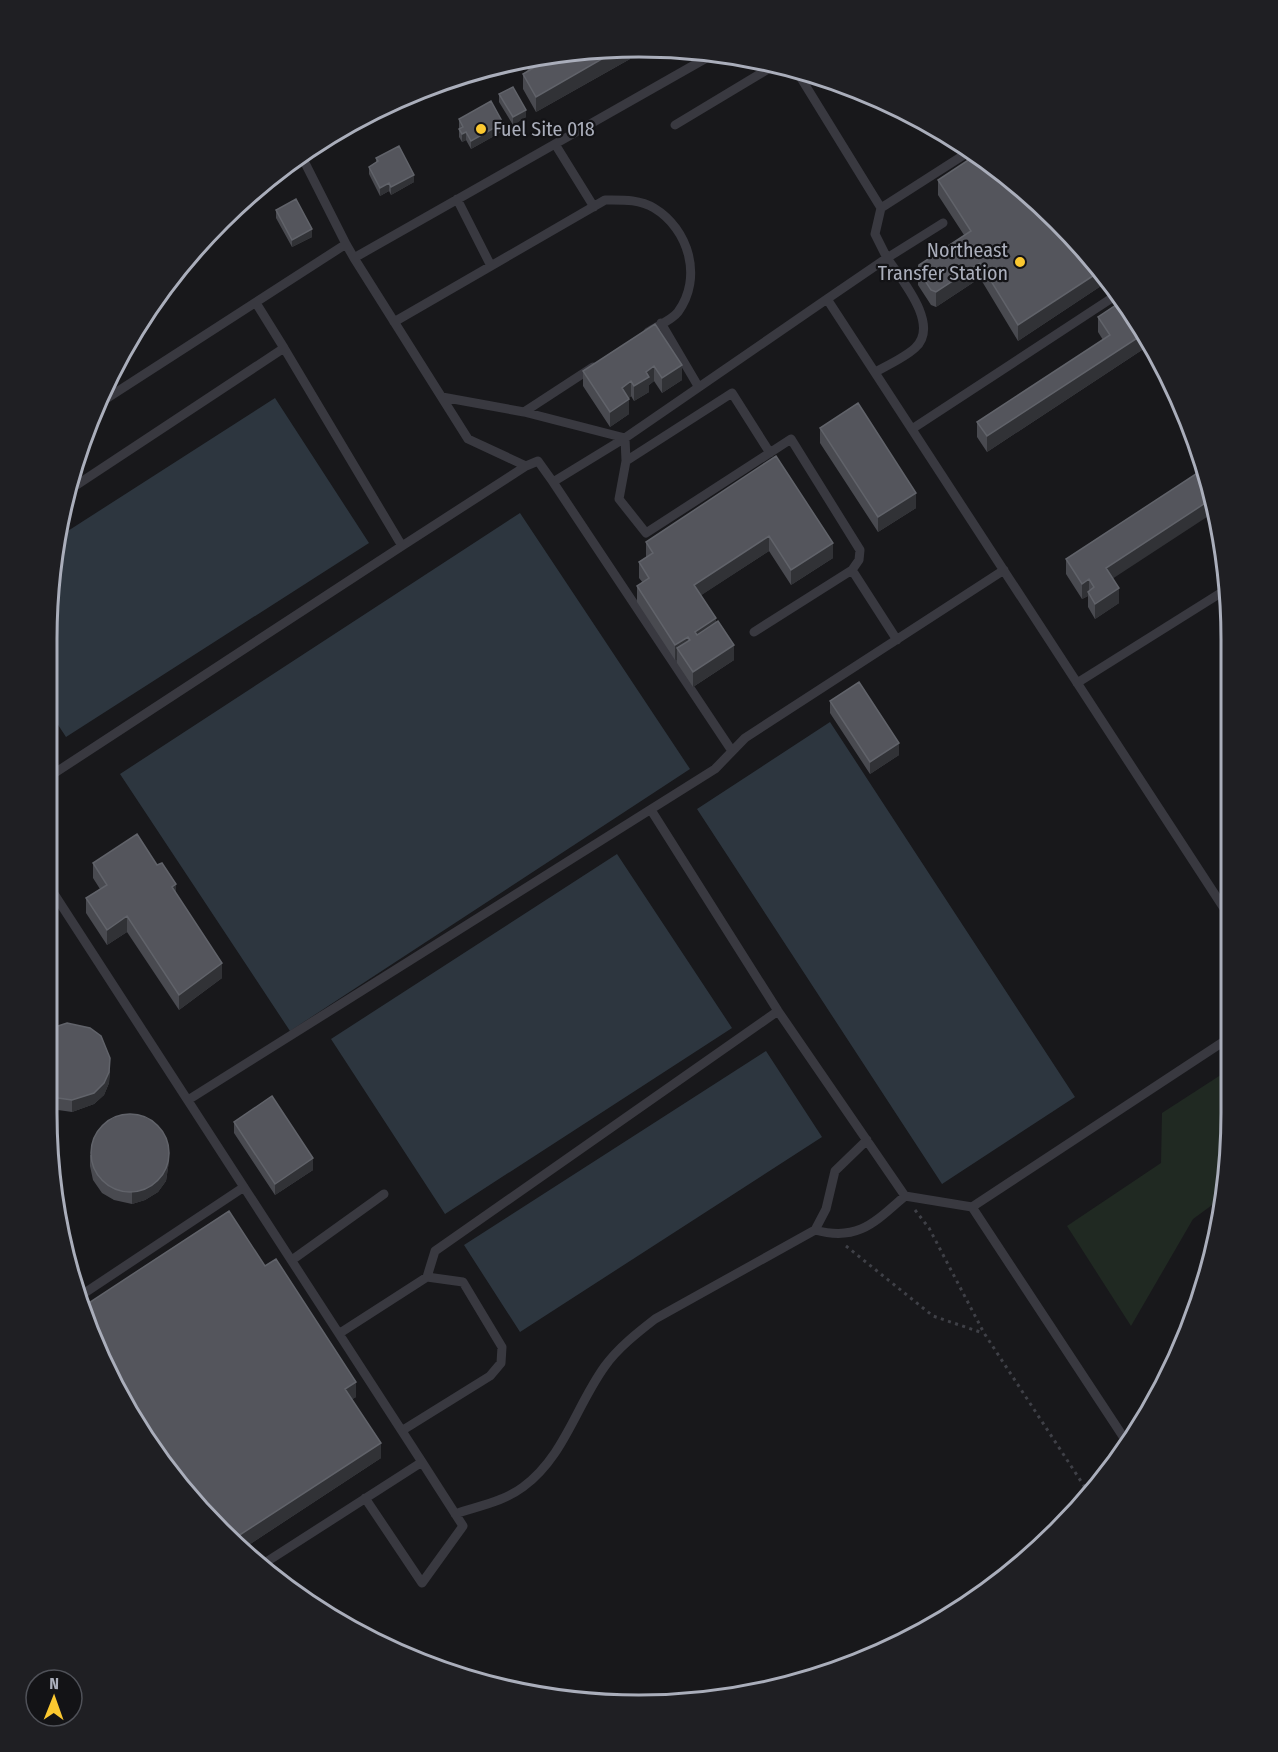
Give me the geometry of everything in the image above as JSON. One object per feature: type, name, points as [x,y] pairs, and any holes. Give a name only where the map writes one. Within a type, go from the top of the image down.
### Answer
[{"type":"lane","points":[[354,258],[702,61]]},
{"type":"lane","points":[[675,125],[765,71]]},
{"type":"lane","points":[[803,81],[881,208]]},
{"type":"lane","points":[[555,144],[594,207]]},
{"type":"lane","points":[[875,372],[916,347],[925,326],[923,315],[887,258],[875,234],[881,208],[963,156]]},
{"type":"lane","points":[[305,163],[354,258],[468,439],[526,466]]},
{"type":"lane","points":[[457,199],[491,266]]},
{"type":"lane","points":[[394,322],[605,200],[630,200],[653,207],[672,222],[686,243],[691,267],[688,291],[677,313],[642,336]]},
{"type":"lane","points":[[554,482],[625,438],[887,258],[943,223]]},
{"type":"lane","points":[[110,396],[346,244]]},
{"type":"lane","points":[[827,299],[1221,904]]},
{"type":"lane","points":[[912,429],[1111,299]]},
{"type":"lane","points":[[256,303],[402,546]]},
{"type":"lane","points":[[661,323],[698,386]]},
{"type":"lane","points":[[78,484],[284,348]]},
{"type":"lane","points":[[524,412],[603,361]]},
{"type":"lane","points":[[626,461],[732,393],[770,453]]},
{"type":"lane","points":[[442,397],[524,412],[625,438]]},
{"type":"lane","points":[[625,438],[626,461],[619,499],[646,533],[791,439],[860,550],[859,560],[852,570],[754,632]]},
{"type":"lane","points":[[57,771],[526,466],[538,461],[732,751]]},
{"type":"lane","points":[[852,570],[897,640]]},
{"type":"lane","points":[[188,1100],[715,769],[745,738],[1004,570]]},
{"type":"lane","points":[[1077,683],[1219,594]]},
{"type":"lane","points":[[651,810],[778,1011],[905,1196],[972,1207],[1221,1043]]},
{"type":"lane","points":[[57,900],[403,1430],[463,1526],[422,1583],[365,1498]]},
{"type":"lane","points":[[340,1333],[427,1277],[435,1251],[778,1011]]},
{"type":"lane","points":[[455,1514],[507,1498],[524,1487],[538,1473],[562,1443],[605,1366],[633,1336],[655,1319],[815,1230],[823,1216],[835,1171],[867,1140]]},
{"type":"lane","points":[[86,1292],[244,1187]]},
{"type":"lane","points":[[292,1260],[384,1194]]},
{"type":"lane","points":[[815,1230],[828,1234],[861,1231],[905,1196]]},
{"type":"lane","points":[[972,1207],[1123,1436]]},
{"type":"lane","points":[[403,1430],[490,1376],[497,1370],[503,1356],[502,1347],[463,1282],[427,1277]]},
{"type":"lane","points":[[268,1561],[422,1462]]},
{"type":"path","points":[[905,1196],[929,1228],[984,1333],[1085,1487]]},
{"type":"path","points":[[828,1234],[933,1316],[984,1333]]},
{"type":"shaded area","points":[[275,398],[369,543],[66,737],[57,723],[57,639],[58,601],[67,532]]},
{"type":"shaded area","points":[[520,513],[690,769],[290,1031],[120,774]]},
{"type":"shaded area","points":[[830,722],[1075,1097],[942,1184],[697,809]]},
{"type":"shaded area","points":[[617,854],[732,1028],[445,1214],[331,1039]]},
{"type":"shaded area","points":[[766,1051],[822,1137],[520,1332],[464,1245]]},
{"type":"shaded area","points":[[1221,1075],[1220,1151],[1214,1204],[1193,1219],[1131,1326],[1067,1226],[1161,1163],[1162,1113]]},
{"type":"building","points":[[604,58],[536,97],[523,74],[535,67]]},
{"type":"building","points":[[513,87],[526,110],[513,117],[499,94]]},
{"type":"building","name":"Fuel Site 018","points":[[491,101],[503,123],[471,141],[466,132],[462,134],[459,129],[463,127],[459,119]]},
{"type":"building","points":[[399,146],[414,175],[391,187],[389,183],[380,188],[369,167],[378,161],[376,158]]},
{"type":"building","name":"Northeast Transfer Station","points":[[969,160],[1023,201],[1051,227],[1093,276],[1018,325],[980,263],[936,292],[931,290],[918,270],[919,265],[971,231],[938,180]]},
{"type":"building","points":[[296,199],[312,229],[292,240],[276,210]]},
{"type":"building","points":[[1115,305],[1137,338],[987,436],[977,422],[1110,335],[1098,317]]},
{"type":"building","points":[[655,324],[682,365],[662,378],[654,366],[646,372],[649,377],[634,386],[631,381],[622,388],[629,399],[610,412],[583,371]]},
{"type":"building","points":[[858,403],[916,493],[878,517],[820,428]]},
{"type":"building","points":[[776,456],[833,543],[791,570],[769,536],[694,585],[716,618],[695,632],[697,635],[718,621],[734,645],[693,672],[677,648],[690,640],[688,637],[675,645],[637,586],[649,578],[639,562],[653,553],[646,542]]},
{"type":"building","points":[[1197,474],[1205,503],[1106,568],[1119,588],[1095,604],[1088,592],[1094,587],[1089,579],[1082,584],[1066,559]]},
{"type":"building","points":[[859,682],[899,743],[870,762],[830,701]]},
{"type":"building","points":[[137,834],[157,865],[162,863],[176,884],[172,887],[222,963],[179,995],[127,916],[107,930],[86,898],[107,885],[93,863]]},
{"type":"building","points":[[67,1023],[90,1028],[101,1036],[110,1058],[109,1072],[104,1083],[94,1093],[72,1100],[57,1097],[57,1026]]},
{"type":"building","points":[[272,1096],[313,1158],[275,1184],[234,1122]]},
{"type":"building","points":[[130,1114],[145,1117],[162,1131],[169,1153],[166,1168],[152,1185],[130,1192],[115,1189],[98,1175],[91,1153],[94,1138],[108,1121]]},
{"type":"building","points":[[229,1211],[265,1266],[276,1259],[356,1382],[345,1389],[381,1443],[239,1536],[201,1497],[155,1436],[117,1370],[89,1303]]},
{"type":"place","name":"Fuel Site 018","points":[[481,129]]},
{"type":"place","name":"Northeast Transfer Station","points":[[1020,262]]}]
